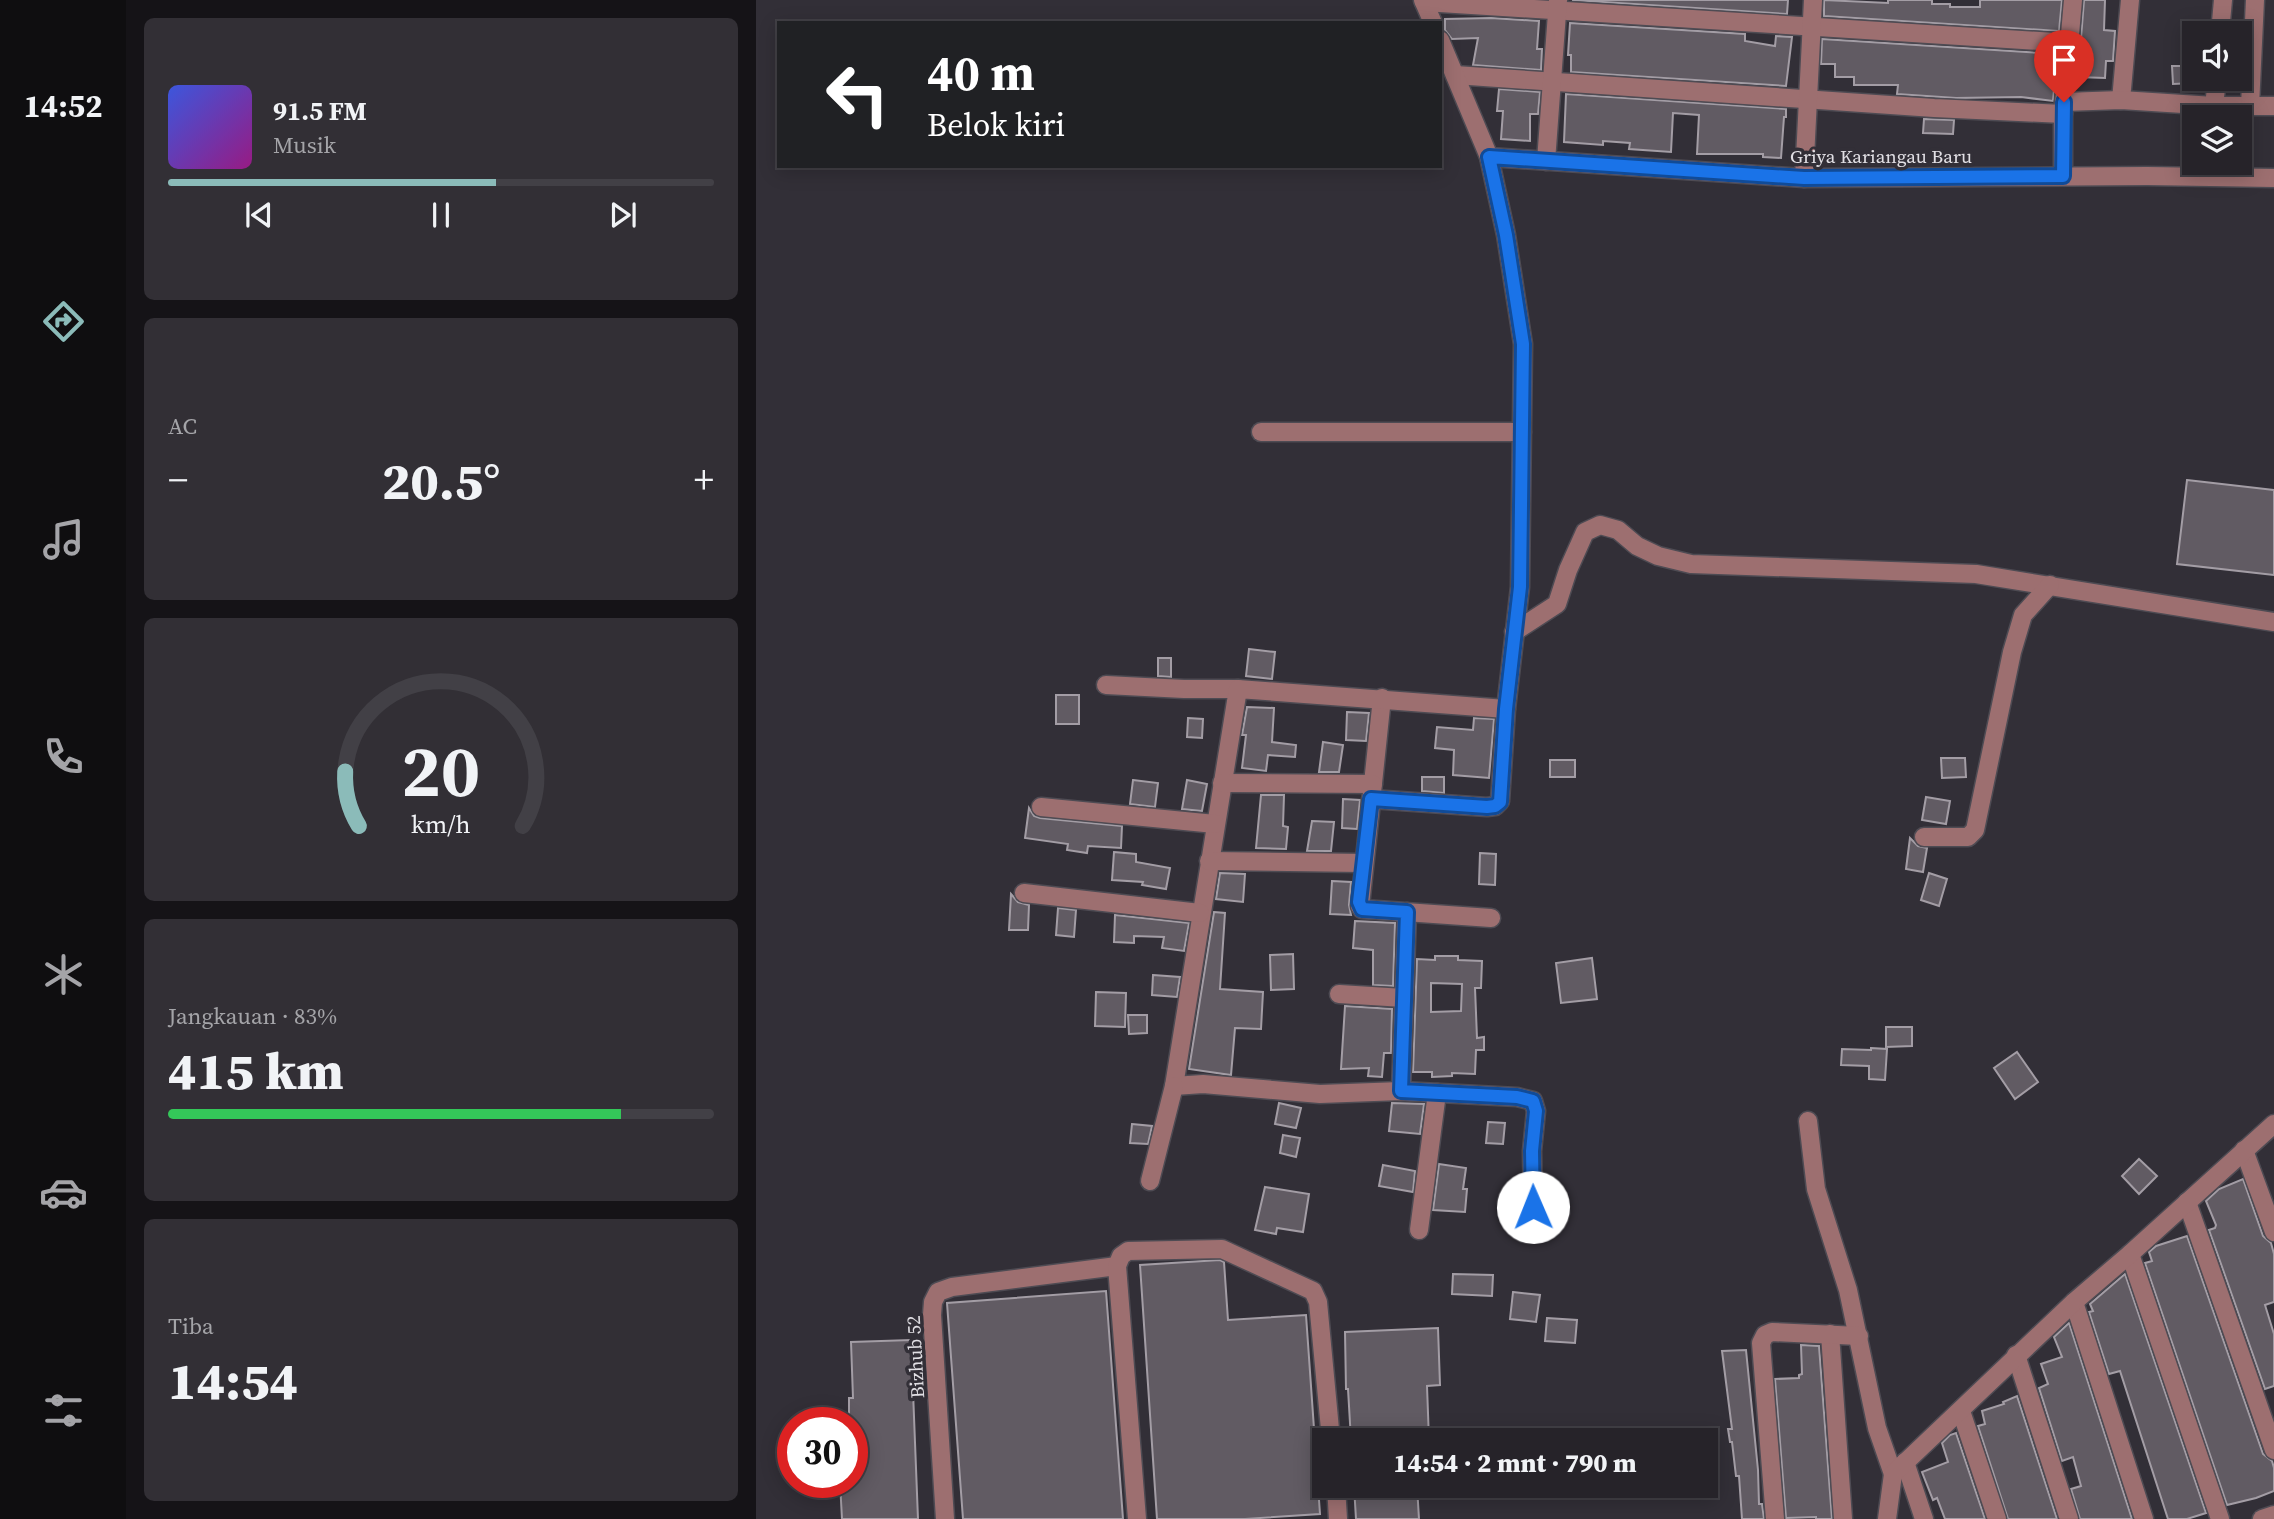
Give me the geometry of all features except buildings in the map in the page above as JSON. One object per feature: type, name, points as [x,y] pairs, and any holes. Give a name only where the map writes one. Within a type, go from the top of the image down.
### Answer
[{"type":"street","points":[[1804,178],[1813,0]]},
{"type":"street","points":[[2063,176],[2064,108],[2073,0]]},
{"type":"street","points":[[2121,100],[2130,0]]},
{"type":"street","points":[[2221,21],[2223,0]]},
{"type":"street","points":[[2250,105],[2255,0]]},
{"type":"street","points":[[1432,21],[1424,1],[1558,4],[1811,27],[2070,43]]},
{"type":"street","points":[[1546,161],[1558,4]]},
{"type":"street","points":[[1222,783],[1372,791],[1495,806],[1500,802],[1506,709],[1520,587],[1523,344],[1506,235],[1489,157],[1442,45]]},
{"type":"street","points":[[1455,75],[1808,99],[2064,108],[2121,100],[2182,106]]},
{"type":"street","points":[[2252,106],[2274,106]]},
{"type":"street","name":"Griya Kariangau Baru","points":[[1489,157],[1804,178],[2063,176],[2182,172]]},
{"type":"street","name":"Griya Kariangau Baru","points":[[2252,174],[2274,178]]},
{"type":"street","points":[[1261,432],[1522,432]]},
{"type":"street","points":[[1514,632],[1557,604],[1584,532],[1600,525],[1618,530],[1637,546],[1658,556],[1691,564],[1976,574],[2274,622]]},
{"type":"street","points":[[1924,837],[1968,837],[1975,830],[2012,652],[2023,615],[2050,585]]},
{"type":"street","points":[[1106,685],[1184,689],[1238,688],[1506,709]]},
{"type":"street","points":[[1150,1181],[1174,1086],[1238,688]]},
{"type":"street","points":[[1382,698],[1359,902],[1362,909],[1491,918]]},
{"type":"street","points":[[1041,807],[1215,824]]},
{"type":"street","points":[[1209,861],[1363,863]]},
{"type":"street","points":[[1024,893],[1200,913]]},
{"type":"street","points":[[1401,1091],[1407,912]]},
{"type":"street","points":[[1339,994],[1404,998]]},
{"type":"street","points":[[1174,1086],[1203,1084],[1320,1094],[1401,1091],[1517,1097],[1533,1101],[1536,1111],[1532,1151],[1533,1207]]},
{"type":"street","points":[[1419,1230],[1437,1093]]},
{"type":"street","points":[[1808,1121],[1816,1189],[1848,1290],[1877,1428],[1924,1519]]},
{"type":"street","points":[[1887,1519],[1899,1468],[2016,1355],[2274,1124]]},
{"type":"street","points":[[2244,1150],[2274,1232]]},
{"type":"street","points":[[2187,1202],[2274,1450]]},
{"type":"street","points":[[1137,1519],[1117,1266],[1121,1256],[1128,1251],[1222,1249],[1313,1291],[1318,1302],[1330,1428]]},
{"type":"street","points":[[2130,1254],[2220,1519]]},
{"type":"street","name":"Bizhub 52","points":[[945,1519],[932,1315],[937,1292],[952,1287],[1117,1266]]},
{"type":"street","points":[[2074,1302],[2144,1519]]},
{"type":"street","points":[[1775,1519],[1761,1342],[1765,1335],[1772,1332],[1859,1336]]},
{"type":"street","points":[[1830,1334],[1843,1519]]},
{"type":"street","points":[[2016,1355],[2069,1519]]},
{"type":"street","points":[[1961,1411],[1997,1519]]},
{"type":"street","points":[[1337,1498],[1338,1519]]},
{"type":"street","points":[[2262,1519],[2274,1515]]},
{"type":"route","points":[[1533,1207],[1532,1151],[1536,1111],[1533,1101],[1517,1097],[1401,1091],[1407,912],[1362,909],[1359,902],[1371,799],[1487,807],[1500,802],[1506,709],[1520,587],[1523,344],[1506,235],[1489,157],[1804,178],[2063,176],[2064,102]]}]
